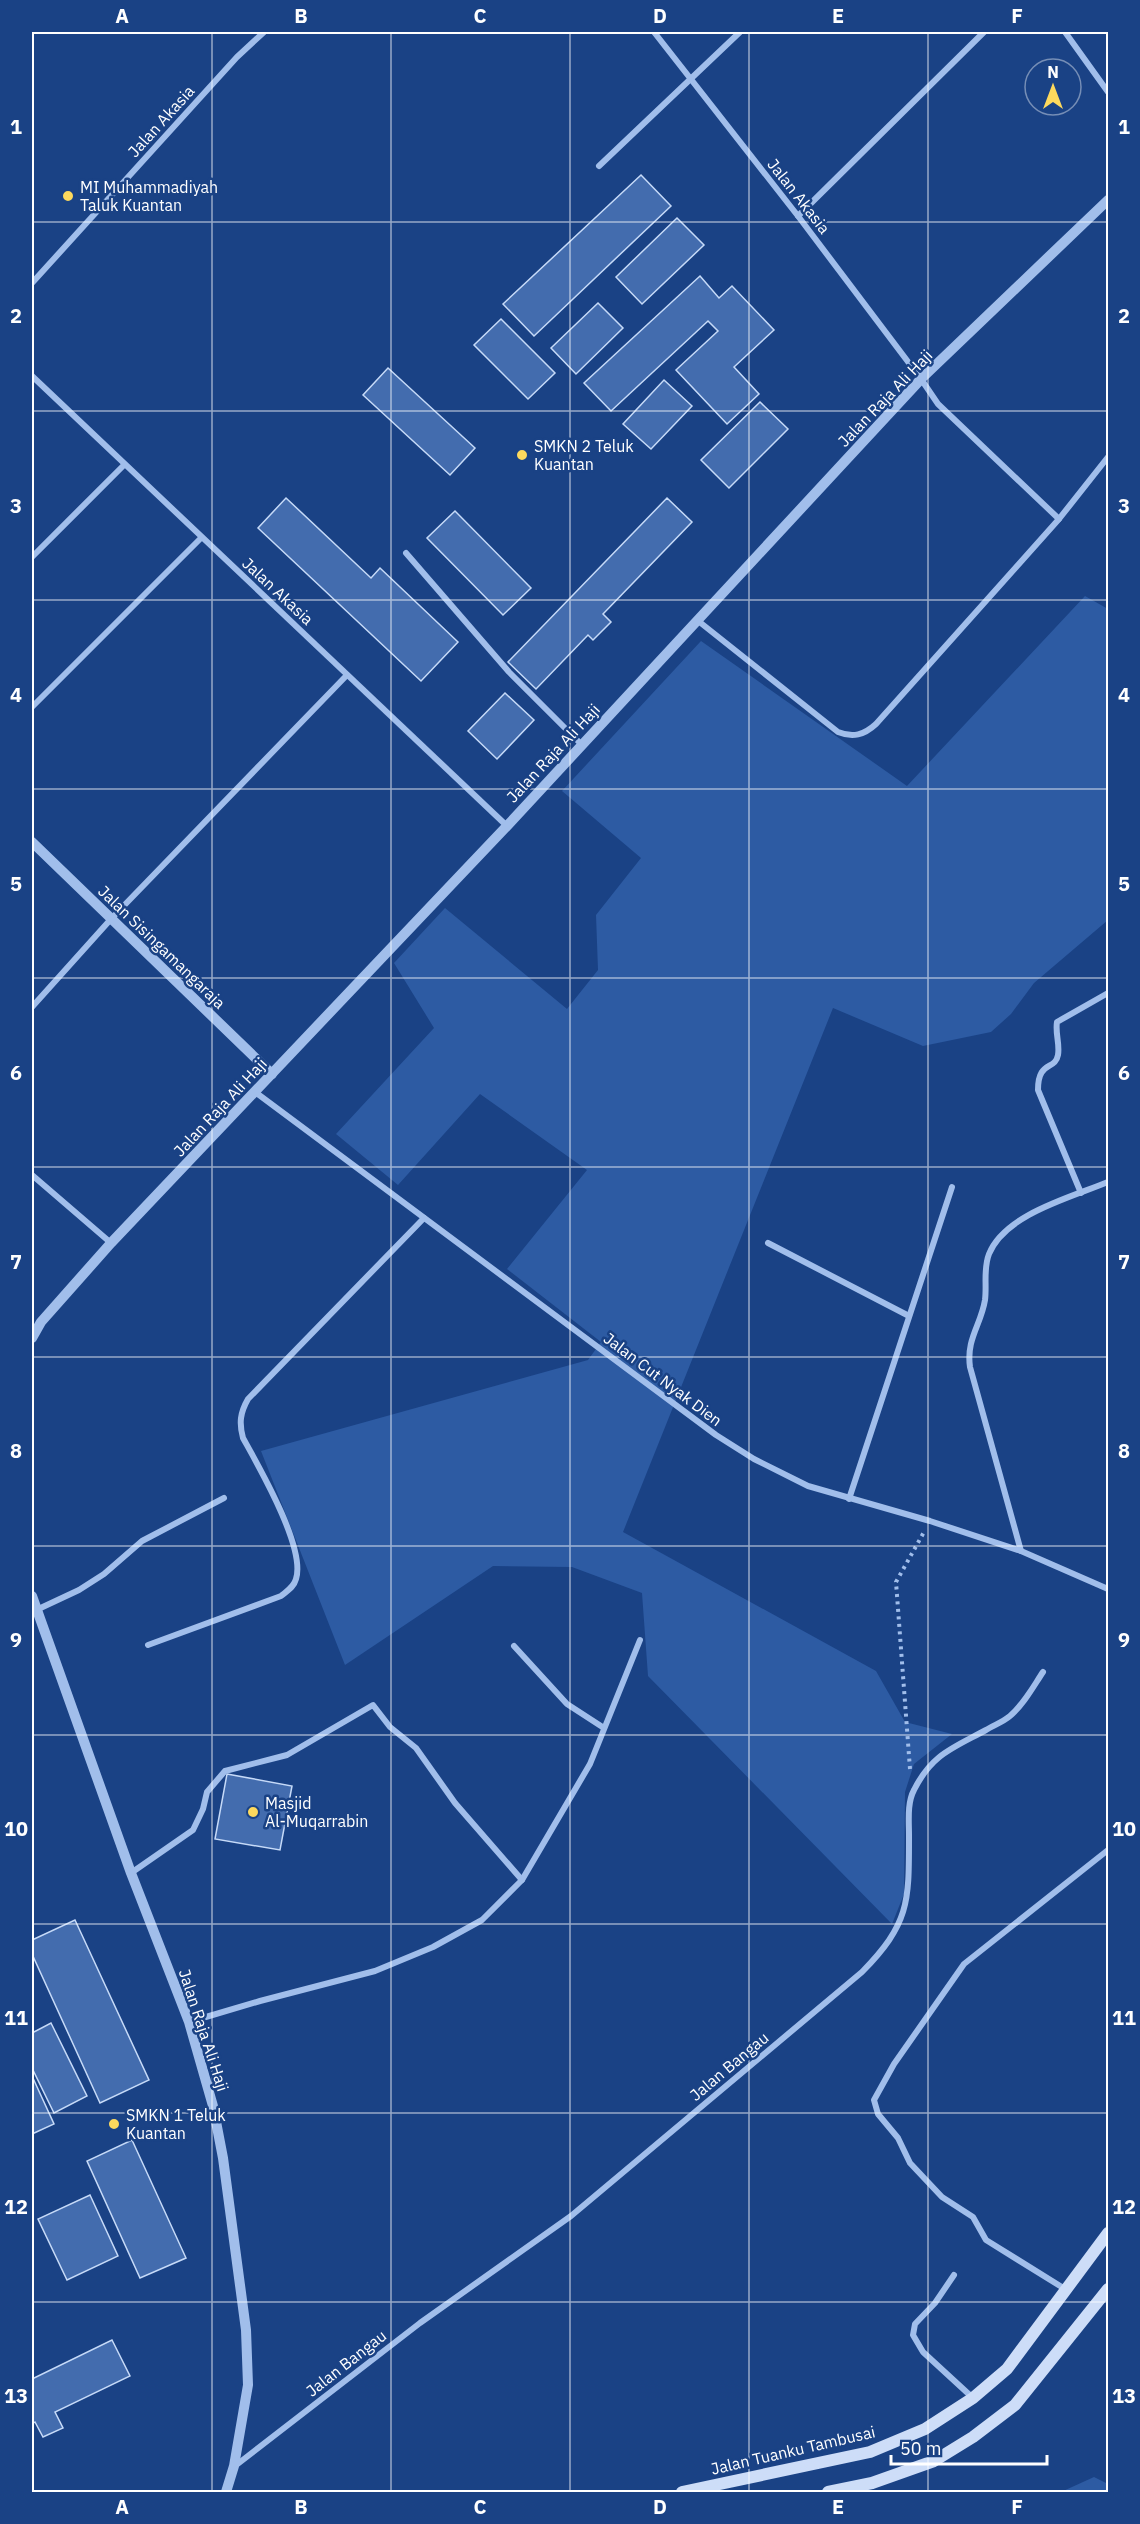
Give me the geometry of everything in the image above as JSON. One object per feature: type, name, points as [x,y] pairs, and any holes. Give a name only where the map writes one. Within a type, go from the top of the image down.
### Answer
[{"type":"main road","name":"Jalan Tuanku Tambusai","points":[[682,2493],[870,2452],[925,2429],[973,2398],[1007,2369],[1108,2233]]},
{"type":"main road","points":[[828,2493],[872,2483],[934,2461],[973,2438],[1015,2405],[1108,2289]]},
{"type":"street","name":"Jalan Akasia","points":[[32,284],[237,57],[264,32]]},
{"type":"street","name":"Jalan Akasia","points":[[654,32],[798,216],[938,404],[1059,519]]},
{"type":"street","points":[[599,166],[740,32]]},
{"type":"street","points":[[798,216],[984,32]]},
{"type":"street","points":[[1065,32],[1108,92]]},
{"type":"street","name":"Jalan Raja Ali Haji","points":[[32,1338],[41,1322],[111,1244],[507,826],[921,379],[1108,200]]},
{"type":"street","name":"Jalan Akasia","points":[[32,376],[507,826]]},
{"type":"street","points":[[697,620],[838,732],[854,736],[863,734],[876,724],[1059,519],[1108,457]]},
{"type":"street","points":[[32,557],[124,465]]},
{"type":"street","points":[[32,707],[201,538]]},
{"type":"street","points":[[406,553],[509,672],[582,745]]},
{"type":"street","points":[[32,1007],[111,919],[347,675]]},
{"type":"street","name":"Jalan Sisingamangaraja","points":[[32,842],[272,1074]]},
{"type":"street","points":[[1081,1193],[1038,1090],[1038,1077],[1041,1071],[1056,1060],[1058,1054],[1055,1030],[1057,1022],[1108,993]]},
{"type":"street","name":"Jalan Cut Nyak Dien","points":[[255,1092],[716,1435],[753,1459],[808,1486],[930,1521],[1021,1551],[1108,1589]]},
{"type":"street","points":[[32,1175],[111,1244]]},
{"type":"street","points":[[1021,1551],[970,1367],[969,1347],[985,1301],[985,1269],[989,1254],[1013,1224],[1108,1182]]},
{"type":"street","points":[[849,1499],[952,1187]]},
{"type":"street","points":[[148,1645],[281,1596],[291,1588],[297,1574],[294,1549],[276,1500],[243,1438],[240,1429],[241,1411],[248,1399],[424,1218]]},
{"type":"street","points":[[768,1243],[909,1316]]},
{"type":"street","points":[[34,1611],[79,1590],[104,1574],[142,1540],[224,1498]]},
{"type":"street","name":"Jalan Raja Ali Haji","points":[[32,1596],[34,1611],[189,2022],[215,2116],[246,2330],[248,2385],[234,2466],[226,2493]]},
{"type":"street","points":[[189,2022],[375,1971],[433,1947],[482,1920],[522,1880],[590,1764],[640,1640]]},
{"type":"street","points":[[514,1646],[567,1704],[604,1728]]},
{"type":"street","points":[[912,1792],[932,1761],[1009,1717],[1022,1703],[1043,1672]]},
{"type":"street","points":[[131,1873],[193,1830],[203,1809],[207,1792],[225,1771],[287,1755],[373,1705],[390,1726],[416,1748],[455,1803],[522,1880]]},
{"type":"street","name":"Jalan Bangau","points":[[234,2466],[420,2323],[571,2216],[862,1972],[886,1947],[906,1904],[909,1886],[909,1807],[912,1792]]},
{"type":"street","points":[[1065,2289],[986,2240],[973,2217],[942,2197],[910,2163],[898,2138],[878,2114],[874,2100],[894,2064],[964,1964],[1108,1850]]},
{"type":"street","points":[[954,2275],[935,2302],[915,2324],[913,2335],[923,2352],[973,2398]]},
{"type":"path","points":[[912,1792],[896,1582],[930,1521]]},
{"type":"shaded area","points":[[1085,596],[1108,609],[1108,920],[1034,983],[1011,1014],[991,1032],[923,1046],[833,1008],[623,1532],[876,1671],[905,1722],[952,1734],[914,1764],[905,1792],[904,1894],[892,1924],[648,1676],[642,1593],[572,1567],[493,1566],[345,1665],[261,1451],[588,1360],[601,1342],[507,1269],[587,1170],[480,1094],[398,1185],[336,1134],[434,1028],[394,963],[445,908],[567,1009],[598,970],[596,915],[641,858],[562,791],[701,641],[907,786]]},
{"type":"shaded area","points":[[1094,2477],[1108,2484],[1108,2492],[1061,2492]]},
{"type":"building","points":[[641,175],[671,206],[534,336],[503,304]]},
{"type":"building","points":[[677,218],[704,245],[642,304],[616,277]]},
{"type":"building","points":[[700,276],[719,298],[732,286],[774,330],[734,367],[759,394],[727,424],[676,370],[718,331],[708,321],[611,411],[584,383]]},
{"type":"building","points":[[598,303],[623,328],[576,374],[551,348]]},
{"type":"building","points":[[501,319],[555,373],[528,399],[474,345]]},
{"type":"building","points":[[388,368],[475,448],[450,475],[363,395]]},
{"type":"building","points":[[664,380],[692,406],[651,449],[623,424]]},
{"type":"building","points":[[760,402],[788,429],[729,488],[701,460]]},
{"type":"building","points":[[286,498],[371,578],[380,568],[458,642],[421,681],[258,528]]},
{"type":"building","points":[[667,498],[692,522],[603,614],[611,622],[593,640],[588,635],[536,689],[508,662]]},
{"type":"building","points":[[455,511],[531,588],[503,615],[427,538]]},
{"type":"building","points":[[505,693],[534,720],[497,759],[468,731]]},
{"type":"building","name":"Masjid Al-Muqarrabin","points":[[227,1774],[292,1786],[280,1850],[215,1839]]},
{"type":"building","points":[[75,1920],[149,2080],[100,2103],[32,1954],[32,1940]]},
{"type":"building","points":[[51,2023],[87,2096],[54,2113],[32,2068],[32,2033]]},
{"type":"building","points":[[32,2076],[54,2124],[32,2134]]},
{"type":"building","points":[[132,2140],[186,2258],[140,2278],[87,2161]]},
{"type":"building","points":[[90,2195],[118,2256],[67,2280],[38,2219]]},
{"type":"building","points":[[112,2340],[130,2376],[55,2412],[63,2428],[43,2437],[35,2422],[32,2424],[32,2379]]},
{"type":"place","name":"MI Muhammadiyah Taluk Kuantan","points":[[68,196]]},
{"type":"place","name":"SMKN 2 Teluk Kuantan","points":[[522,455]]},
{"type":"place","name":"Masjid Al-Muqarrabin","points":[[253,1812]]},
{"type":"place","name":"SMKN 1 Teluk Kuantan","points":[[114,2124]]}]
